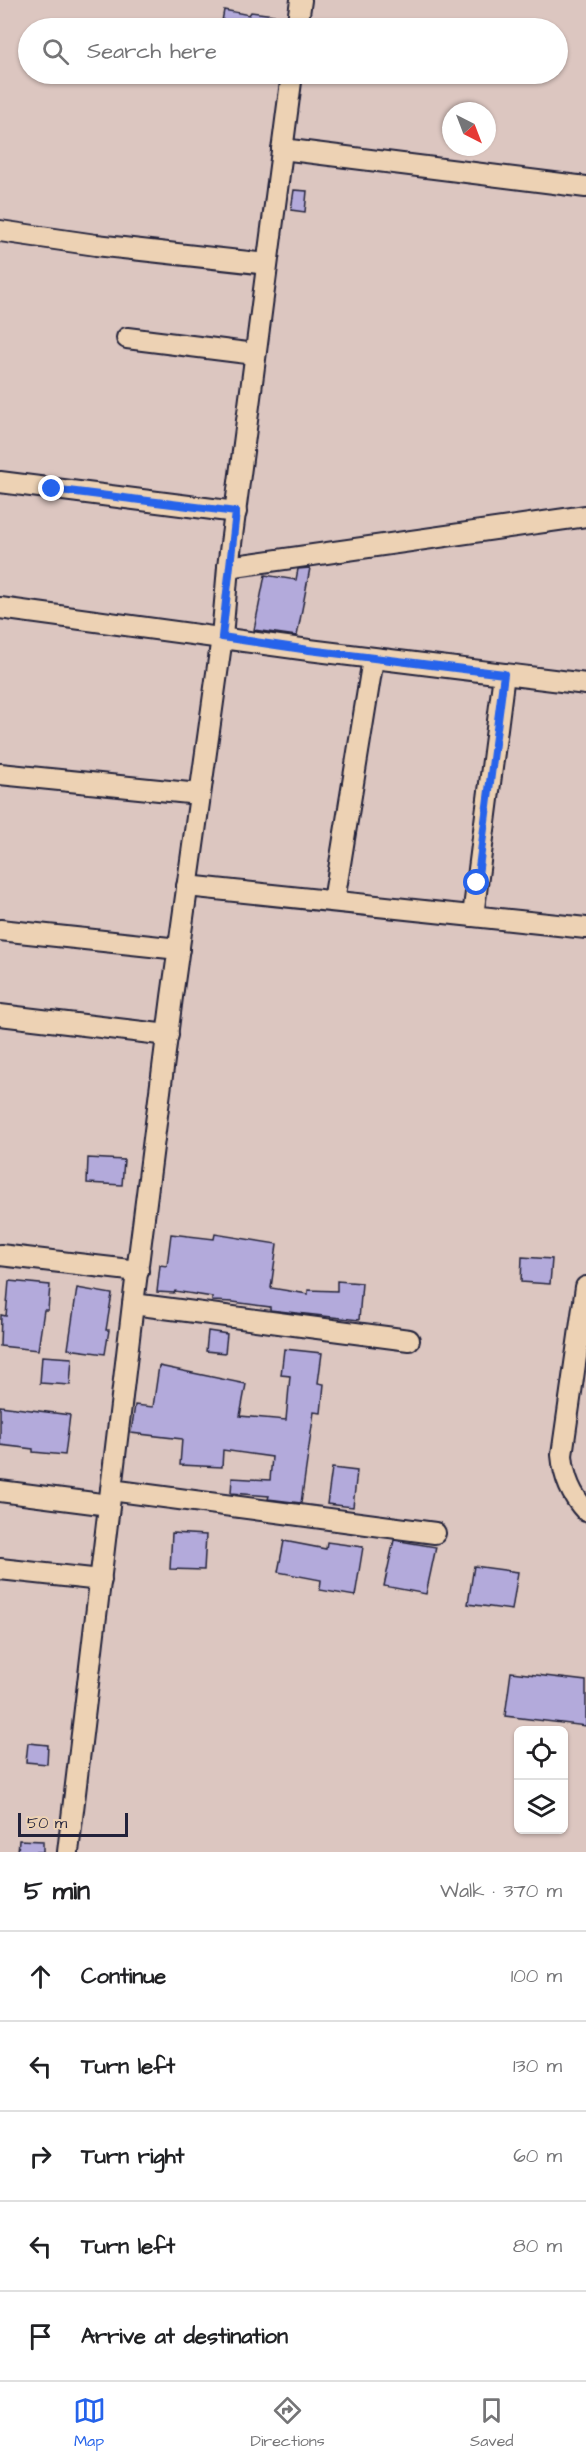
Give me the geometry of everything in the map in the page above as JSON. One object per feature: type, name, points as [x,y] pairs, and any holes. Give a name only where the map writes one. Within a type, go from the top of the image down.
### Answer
[{"type":"street","points":[[298,18],[301,0]]},
{"type":"street","points":[[68,1852],[138,1271],[187,886],[222,637],[228,567],[291,84]]},
{"type":"street","points":[[282,149],[586,187]]},
{"type":"street","points":[[0,231],[96,245],[267,264]]},
{"type":"street","points":[[127,338],[255,354]]},
{"type":"street","points":[[0,482],[236,512]]},
{"type":"street","points":[[228,567],[586,516]]},
{"type":"street","points":[[0,608],[373,659],[586,684]]},
{"type":"street","points":[[334,902],[373,659]]},
{"type":"street","points":[[474,916],[504,674]]},
{"type":"street","points":[[0,774],[200,794]]},
{"type":"street","points":[[187,886],[586,928]]},
{"type":"street","points":[[0,930],[179,949]]},
{"type":"street","points":[[0,1015],[168,1035]]},
{"type":"street","points":[[0,1255],[138,1271]]},
{"type":"street","points":[[586,1287],[562,1455],[563,1472],[569,1488],[586,1511]]},
{"type":"street","points":[[134,1304],[410,1340]]},
{"type":"street","points":[[0,1491],[110,1497],[435,1533]]},
{"type":"street","points":[[0,1569],[101,1580]]},
{"type":"building","points":[[224,10],[249,15],[251,12],[274,15],[274,18],[223,18]]},
{"type":"building","points":[[294,190],[307,191],[305,212],[291,210]]},
{"type":"building","points":[[310,568],[297,636],[254,630],[265,575],[296,580],[298,569]]},
{"type":"building","points":[[88,1158],[124,1160],[122,1185],[87,1183]]},
{"type":"building","points":[[171,1234],[214,1239],[215,1234],[277,1244],[271,1288],[308,1294],[308,1290],[337,1291],[337,1281],[362,1283],[359,1320],[212,1301],[212,1297],[175,1291],[174,1293],[157,1292],[160,1265],[167,1266]]},
{"type":"building","points":[[522,1257],[552,1259],[550,1284],[521,1282]]},
{"type":"building","points":[[9,1281],[50,1285],[48,1310],[44,1310],[38,1350],[0,1346],[1,1315],[6,1316]]},
{"type":"building","points":[[77,1288],[112,1294],[105,1354],[68,1349]]},
{"type":"building","points":[[208,1331],[227,1334],[225,1353],[206,1351]]},
{"type":"building","points":[[284,1349],[322,1353],[318,1383],[324,1384],[321,1413],[314,1412],[301,1503],[268,1499],[269,1496],[231,1493],[232,1478],[270,1480],[272,1457],[223,1450],[222,1467],[180,1465],[182,1439],[131,1433],[135,1405],[153,1407],[159,1366],[246,1384],[240,1416],[286,1420],[290,1376],[281,1375]]},
{"type":"building","points":[[42,1356],[72,1358],[70,1385],[40,1383]]},
{"type":"building","points":[[0,1406],[70,1415],[65,1455],[33,1452],[33,1449],[0,1445]]},
{"type":"building","points":[[332,1468],[357,1471],[353,1507],[327,1504]]},
{"type":"building","points":[[172,1533],[206,1535],[204,1570],[170,1569]]},
{"type":"building","points":[[394,1540],[436,1547],[426,1594],[384,1586]]},
{"type":"building","points":[[284,1541],[326,1549],[327,1542],[363,1547],[355,1596],[320,1590],[321,1580],[278,1572]]},
{"type":"building","points":[[474,1566],[518,1572],[512,1610],[468,1604]]},
{"type":"building","points":[[511,1672],[586,1681],[586,1726],[505,1716]]},
{"type":"building","points":[[28,1743],[48,1745],[47,1764],[26,1762]]},
{"type":"building","points":[[19,1840],[43,1841],[43,1852],[18,1852]]},
{"type":"route","points":[[52,489],[236,512],[228,567],[222,637],[504,674],[477,883]]}]
